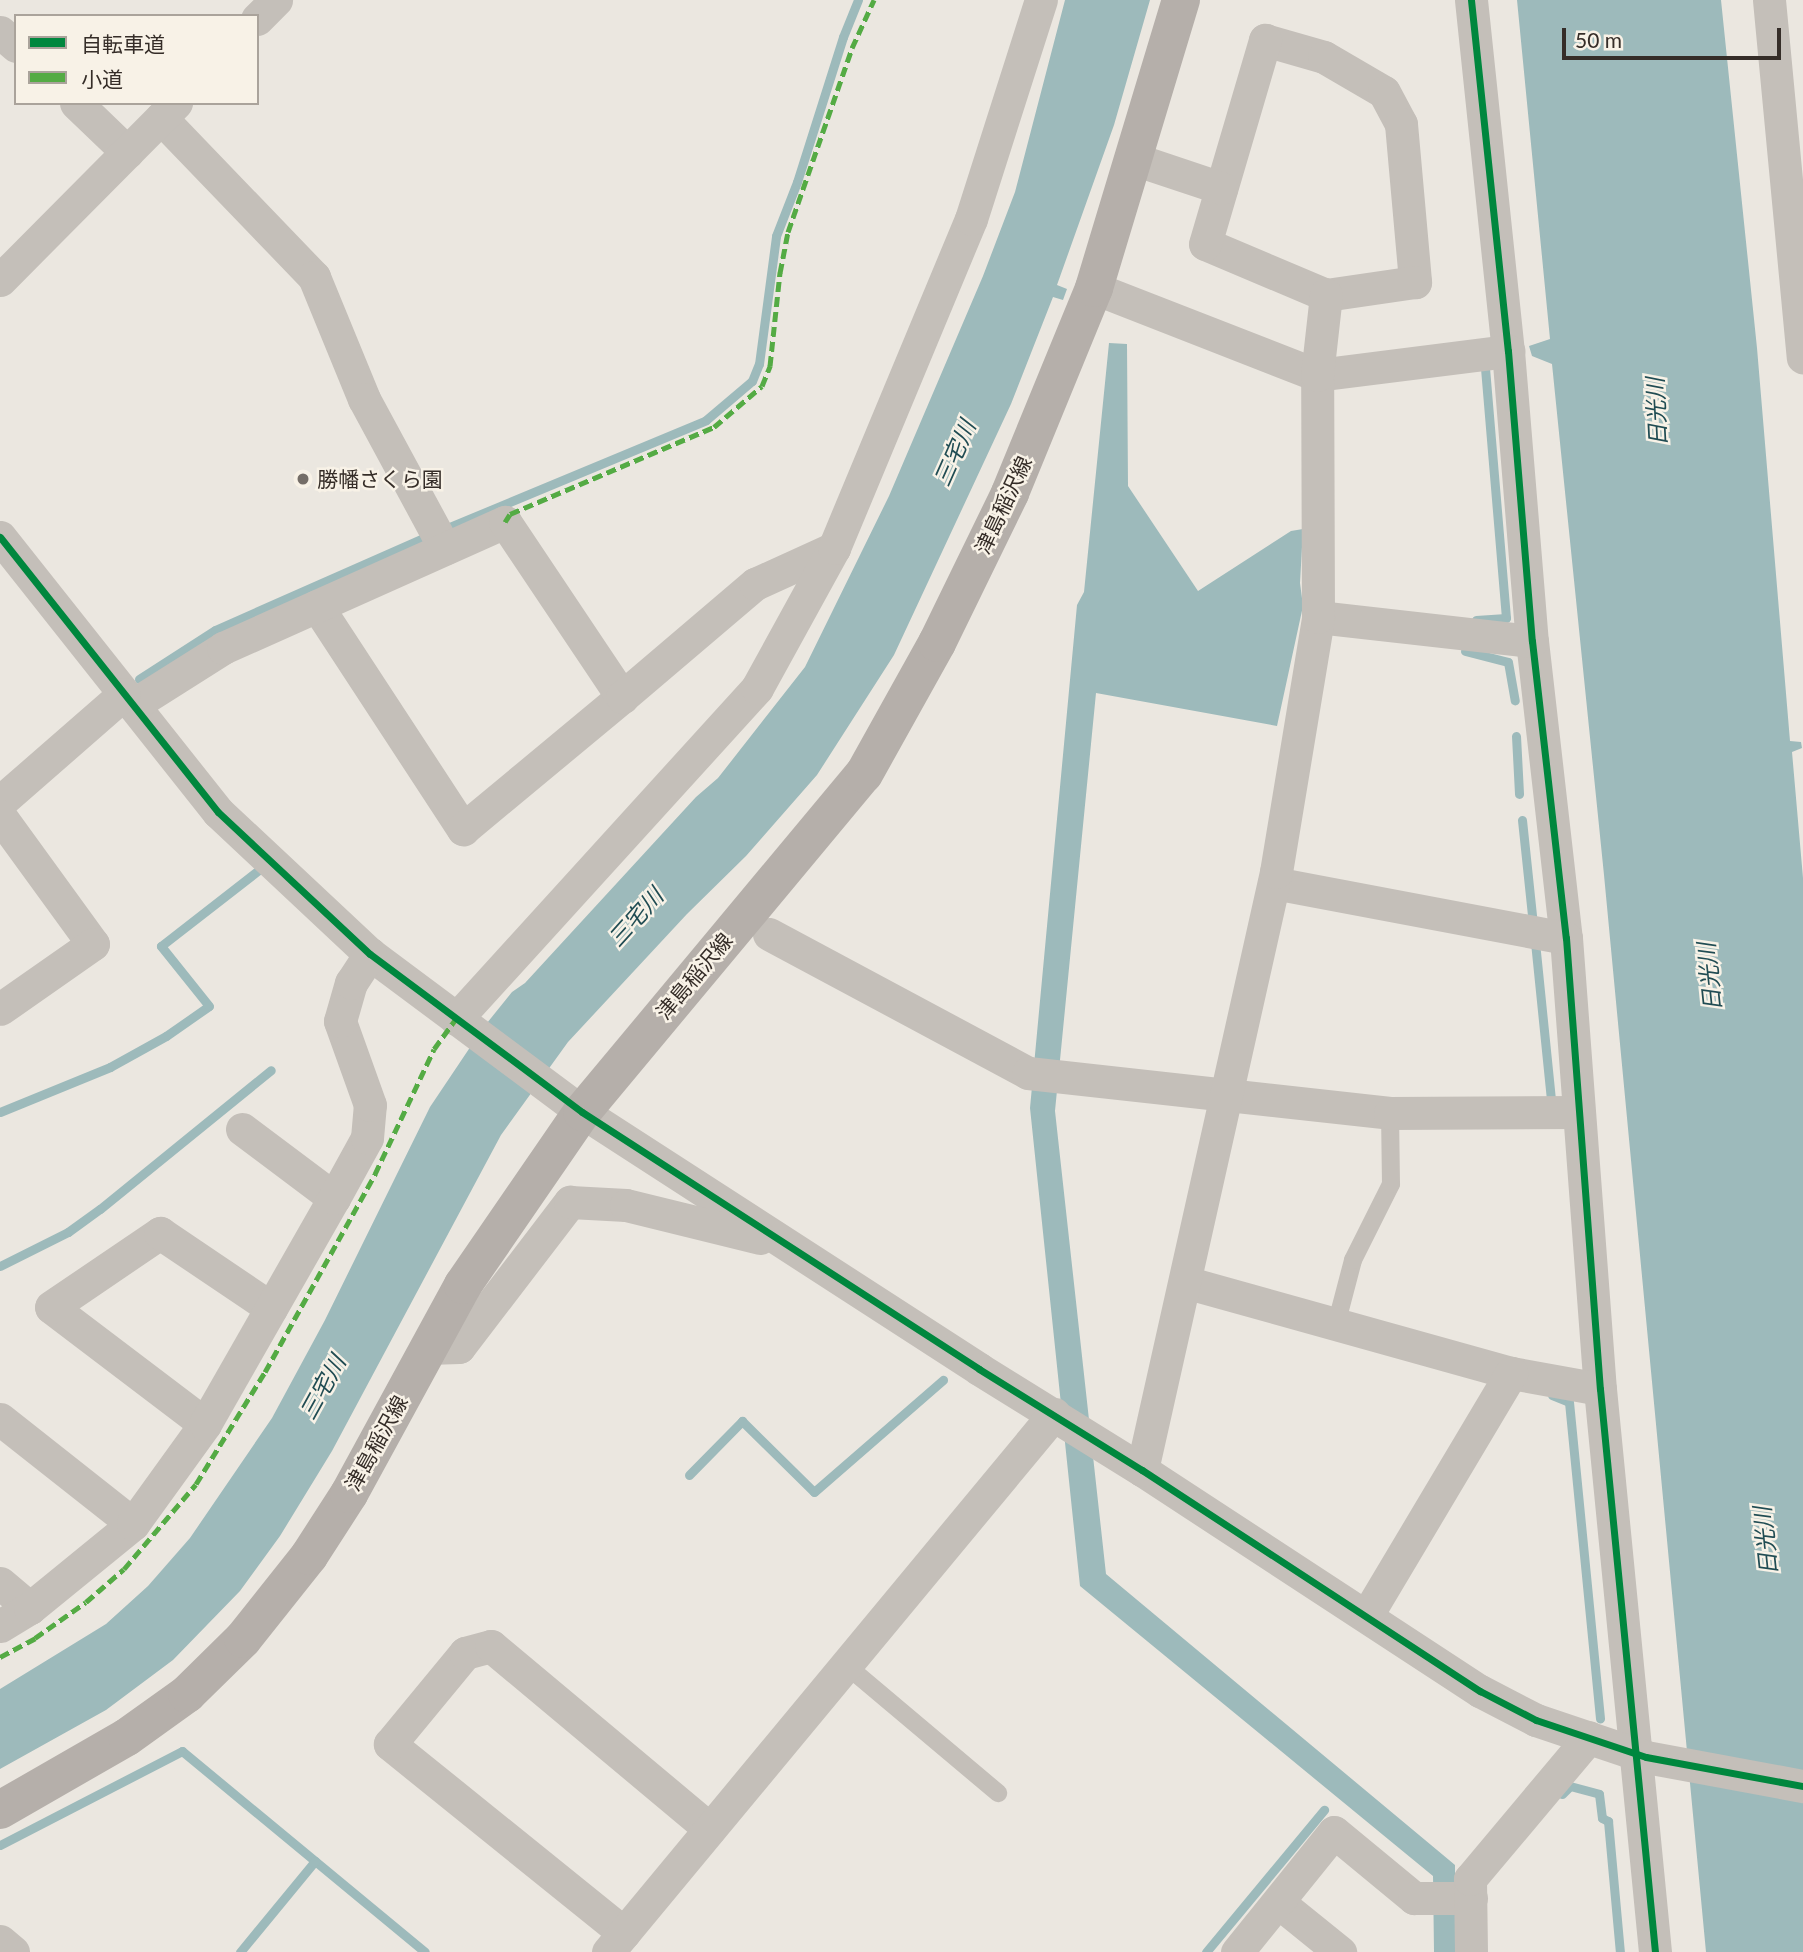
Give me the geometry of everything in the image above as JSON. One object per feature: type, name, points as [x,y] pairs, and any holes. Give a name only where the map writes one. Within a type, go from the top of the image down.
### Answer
[{"type":"main road","name":"津島稲沢線","points":[[0,1810],[147,1723],[187,1694],[243,1639],[309,1556],[349,1494],[463,1285],[568,1102],[864,774],[937,643],[1010,493],[1094,288],[1181,0]]},
{"type":"street","points":[[259,17],[276,0]]},
{"type":"street","points":[[462,1024],[757,688],[834,548],[971,219],[1041,0]]},
{"type":"street","points":[[1471,0],[1508,351],[1532,641],[1566,938],[1600,1389],[1640,1755],[1655,1952]]},
{"type":"street","points":[[1769,0],[1794,167],[1803,357]]},
{"type":"street","points":[[0,32],[14,44]]},
{"type":"street","points":[[1265,40],[1324,57],[1384,92],[1401,124],[1415,282],[1326,295],[1205,244],[1265,40]]},
{"type":"street","points":[[78,105],[127,152]]},
{"type":"street","points":[[0,279],[168,111],[314,277],[364,399],[438,538]]},
{"type":"street","points":[[1133,159],[1221,188]]},
{"type":"street","points":[[1094,288],[1317,375],[1508,351]]},
{"type":"street","points":[[1142,1470],[1274,883],[1318,617],[1317,375],[1326,295]]},
{"type":"street","points":[[0,802],[129,699],[223,648],[317,606],[438,538],[505,522],[622,697]]},
{"type":"street","points":[[0,537],[218,812],[370,954],[568,1102],[1480,1690],[1535,1720],[1640,1755],[1803,1786]]},
{"type":"street","points":[[317,606],[463,829],[755,584],[834,548]]},
{"type":"street","points":[[1318,617],[1532,641]]},
{"type":"street","points":[[0,816],[93,944],[0,1009]]},
{"type":"street","points":[[1274,883],[1566,938]]},
{"type":"street","points":[[769,934],[1028,1073],[1390,1113],[1578,1112]]},
{"type":"street","points":[[0,1626],[30,1608],[133,1524],[205,1424],[368,1138],[370,1105],[340,1021],[351,983],[370,954]]},
{"type":"street","points":[[242,1129],[334,1198]]},
{"type":"street","points":[[428,1348],[459,1347],[570,1202],[626,1205],[785,1244]]},
{"type":"street","points":[[205,1424],[51,1307],[160,1233],[271,1308]]},
{"type":"street","points":[[1185,1282],[1511,1373],[1600,1389]]},
{"type":"street","points":[[1367,1615],[1511,1373]]},
{"type":"street","points":[[710,1829],[491,1646],[465,1653],[390,1744],[616,1942],[710,1829],[846,1665],[1058,1416]]},
{"type":"street","points":[[0,1419],[133,1524]]},
{"type":"street","points":[[0,1583],[30,1608]]},
{"type":"street","points":[[1237,1952],[1334,1832],[1414,1898],[1454,1898],[1589,1737]]},
{"type":"street","points":[[1454,1898],[1471,1952]]},
{"type":"street","points":[[1278,1902],[1340,1952]]},
{"type":"street","points":[[0,1941],[13,1952]]},
{"type":"lane","points":[[1336,1325],[1353,1260],[1391,1184],[1390,1113]]},
{"type":"lane","points":[[846,1665],[998,1793]]},
{"type":"water","name":"三宅川","points":[[1065,0],[1150,0],[1114,125],[1057,285],[1067,289],[1063,300],[1053,297],[1011,404],[894,655],[817,775],[746,856],[687,914],[568,1042],[501,1135],[332,1451],[280,1536],[240,1591],[173,1660],[106,1710],[0,1769],[0,1689],[106,1624],[148,1586],[190,1538],[272,1418],[325,1320],[430,1107],[483,1028],[512,992],[525,983],[696,797],[718,778],[805,667],[889,496],[983,276],[1015,192]]},
{"type":"water","name":"日光川","points":[[1517,0],[1721,0],[1757,348],[1790,741],[1801,742],[1802,748],[1792,752],[1803,878],[1803,1952],[1706,1952],[1604,875],[1552,364],[1532,356],[1529,346],[1550,339]]},
{"type":"water","points":[[1109,343],[1127,344],[1128,486],[1198,591],[1291,531],[1303,529],[1300,583],[1303,606],[1277,726],[1096,693],[1055,1111],[1106,1574],[1455,1865],[1455,1952],[1434,1952],[1433,1876],[1080,1586],[1030,1108],[1077,605],[1084,592]]},
{"type":"waterway","points":[[139,679],[215,630],[428,536],[706,420],[752,381],[759,364],[776,236],[797,182],[843,37],[858,0]]},
{"type":"waterway","points":[[1476,620],[1506,618],[1485,369]]},
{"type":"waterway","points":[[1465,651],[1508,662],[1515,700]]},
{"type":"waterway","points":[[1516,736],[1519,794]]},
{"type":"waterway","points":[[1522,820],[1533,924]]},
{"type":"waterway","points":[[0,1112],[110,1067],[166,1036],[209,1006],[161,946],[260,869]]},
{"type":"waterway","points":[[1535,942],[1551,1100]]},
{"type":"waterway","points":[[0,1266],[68,1232],[100,1209],[271,1070]]},
{"type":"waterway","points":[[689,1475],[742,1421],[814,1492],[943,1380]]},
{"type":"waterway","points":[[1552,1395],[1569,1402],[1600,1718]]},
{"type":"waterway","points":[[0,1845],[182,1751],[425,1952]]},
{"type":"waterway","points":[[1562,1794],[1570,1786],[1599,1794],[1602,1818],[1608,1821],[1620,1952]]},
{"type":"waterway","points":[[1206,1952],[1324,1810]]},
{"type":"waterway","points":[[240,1952],[315,1861]]},
{"type":"marked path","points":[[505,522],[510,514],[714,427],[762,386],[770,366],[780,273],[788,232],[852,48],[874,0]]},
{"type":"marked path","points":[[0,1657],[35,1638],[86,1602],[124,1569],[196,1484],[265,1372],[375,1174],[434,1049],[456,1019]]},
{"type":"cycle path","points":[[1471,0],[1508,351],[1532,641],[1566,938],[1600,1389],[1655,1952]]},
{"type":"cycle path","points":[[0,537],[218,812],[370,954],[582,1112],[979,1369],[1142,1470],[1480,1691],[1536,1720],[1646,1757],[1803,1786]]},
{"type":"place","name":"勝幡さくら園","points":[[303,479]]}]
